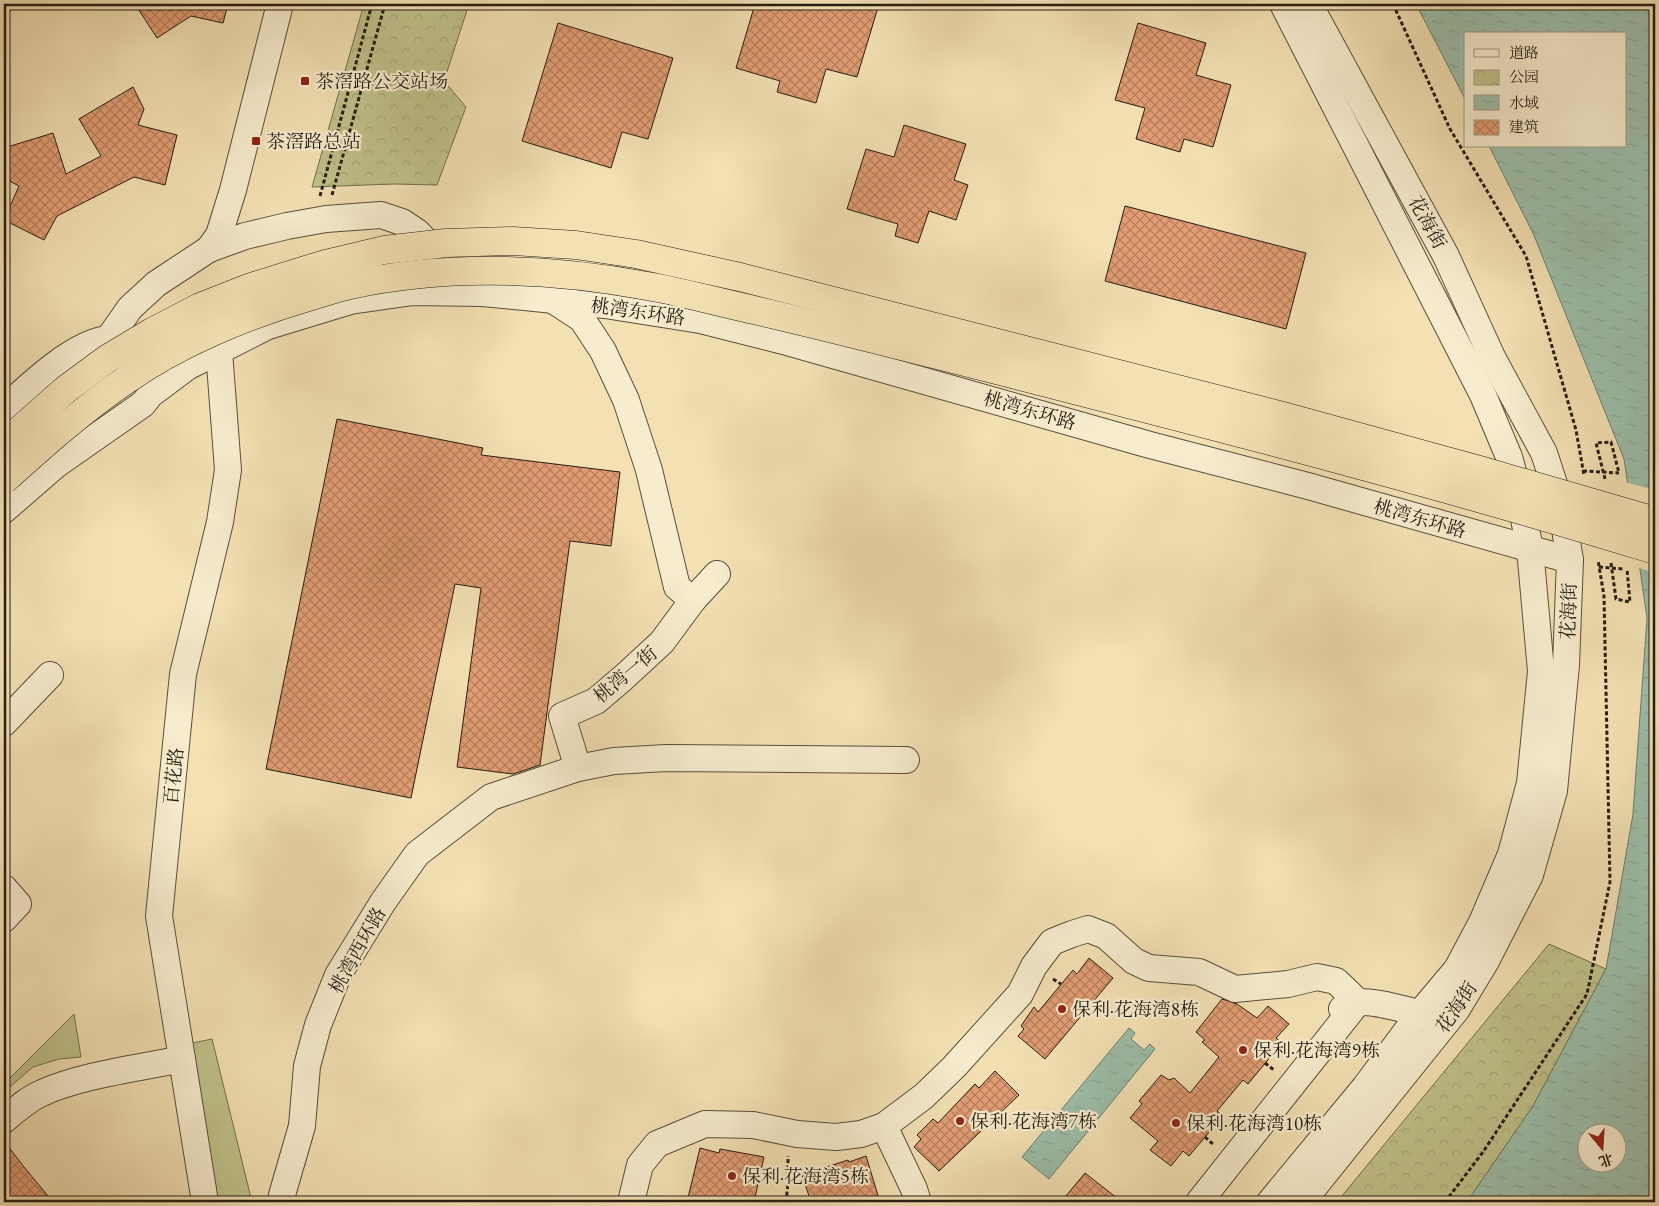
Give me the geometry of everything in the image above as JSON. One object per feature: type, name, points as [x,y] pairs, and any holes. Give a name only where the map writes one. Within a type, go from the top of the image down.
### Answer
[{"type":"main road","points":[[4,444],[65,390],[107,359],[152,332],[200,307],[260,284],[325,264],[384,250],[446,243],[513,241],[576,246],[636,254],[740,277],[1283,416],[1484,471],[1655,522]]},
{"type":"main road","points":[[4,480],[73,419],[130,377],[186,345],[236,322],[288,303],[349,285],[412,275],[468,270],[529,272],[585,276],[650,286],[782,316],[1296,448],[1444,488],[1655,550]]},
{"type":"street","points":[[209,249],[219,235],[233,190],[280,4]]},
{"type":"street","name":"花海街","points":[[1270,1202],[1365,1087],[1420,1013],[1457,969],[1482,922],[1511,854],[1530,783],[1540,671],[1530,549],[1519,494],[1509,457],[1483,395],[1283,4]]},
{"type":"street","name":"花海街","points":[[1302,1202],[1457,1009],[1486,961],[1530,875],[1554,792],[1566,665],[1570,560],[1561,505],[1544,453],[1492,357],[1446,256],[1309,4]]},
{"type":"street","points":[[109,338],[130,308],[156,284],[209,249],[245,236],[326,219],[381,215],[402,222],[417,232],[443,259],[483,293]]},
{"type":"street","points":[[4,510],[57,464],[143,404],[152,394],[187,367],[268,326],[378,293],[391,286],[404,268],[404,254],[395,234],[384,223],[365,216]]},
{"type":"street","name":"桃湾东环路","points":[[350,301],[413,292],[483,293],[605,305],[700,320],[1150,445],[1308,486],[1570,560]]},
{"type":"street","points":[[551,299],[582,319],[617,380],[626,400],[649,470],[678,587],[693,600]]},
{"type":"street","points":[[4,409],[65,357],[109,338],[119,340],[137,350],[147,365],[153,384],[152,394]]},
{"type":"street","name":"百花路","points":[[206,1202],[158,916],[183,674],[220,522],[228,470],[219,351]]},
{"type":"street","name":"桃湾一街","points":[[578,768],[562,716],[596,700],[623,678],[662,642],[693,600],[717,574]]},
{"type":"street","points":[[4,723],[50,675]]},
{"type":"street","points":[[578,768],[614,761],[666,758],[906,760]]},
{"type":"street","name":"桃湾西环路","points":[[282,1202],[282,1195],[302,1126],[307,1066],[318,1025],[338,975],[383,902],[417,854],[491,797],[578,768]]},
{"type":"street","points":[[4,888],[18,904],[4,919]]},
{"type":"street","points":[[631,1202],[640,1165],[657,1144],[705,1124],[753,1125],[797,1134],[836,1137],[862,1134],[884,1126],[924,1096],[954,1067],[1020,994],[1034,966],[1052,942],[1088,929],[1106,936],[1134,962],[1149,968],[1199,972],[1235,988],[1288,984],[1317,977],[1336,981],[1358,1002]]},
{"type":"street","points":[[1199,1202],[1358,1002]]},
{"type":"street","points":[[1328,1015],[1358,1002],[1420,1013],[1447,1022]]},
{"type":"street","points":[[4,1120],[26,1102],[43,1092],[84,1079],[114,1081],[182,1059]]},
{"type":"street","points":[[884,1126],[914,1189],[918,1202]]},
{"type":"path","points":[[322,186],[372,4]]},
{"type":"path","points":[[326,219],[386,4]]},
{"type":"path","points":[[1583,471],[1619,473],[1611,442],[1596,443],[1606,483]]},
{"type":"path","points":[[1599,567],[1627,569],[1630,602],[1616,599],[1611,562]]},
{"type":"path","points":[[786,1202],[788,1183],[787,1158],[797,1134]]},
{"type":"green space","points":[[364,4],[469,4],[444,81],[466,107],[437,185],[394,184],[312,187]]},
{"type":"green space","points":[[1549,944],[1606,969],[1533,1106],[1467,1202],[1337,1202]]},
{"type":"green space","points":[[74,1014],[81,1057],[59,1059],[33,1067],[4,1092],[4,1084]]},
{"type":"green space","points":[[212,1039],[252,1202],[216,1202],[178,1046]]},
{"type":"water","points":[[1416,4],[1655,4],[1655,1202],[1467,1202],[1533,1106],[1606,969],[1633,814],[1647,618],[1624,459],[1533,233],[1490,148],[1626,148],[1626,32],[1464,32],[1464,97]]},
{"type":"water","points":[[1129,1028],[1135,1033],[1131,1039],[1144,1050],[1150,1044],[1155,1049],[1049,1179],[1022,1157]]},
{"type":"pier","points":[[1625,482],[1655,490],[1655,573],[1637,567]]},
{"type":"building","points":[[135,4],[228,4],[223,23],[191,16],[157,38]]},
{"type":"building","points":[[755,4],[879,4],[857,77],[826,69],[816,103],[777,92],[780,81],[736,68]]},
{"type":"building","points":[[558,23],[673,58],[648,139],[622,132],[611,168],[522,141]]},
{"type":"building","points":[[1138,23],[1206,43],[1196,75],[1231,85],[1213,147],[1184,139],[1180,152],[1136,139],[1145,108],[1115,100]]},
{"type":"building","points":[[133,87],[144,109],[138,125],[177,135],[165,185],[134,177],[57,216],[44,240],[4,220],[19,186],[4,178],[4,148],[53,133],[66,174],[101,156],[79,119]]},
{"type":"building","points":[[904,125],[966,144],[954,180],[968,185],[956,220],[929,211],[918,243],[895,236],[898,224],[847,209],[866,149],[894,157]]},
{"type":"building","points":[[1125,206],[1306,253],[1286,329],[1105,281]]},
{"type":"building","points":[[337,419],[483,448],[481,455],[620,472],[611,546],[570,541],[540,765],[513,774],[457,767],[481,588],[455,584],[411,798],[266,769]]},
{"type":"building","name":"保利·花海湾8栋","points":[[1089,958],[1113,978],[1045,1059],[1018,1036],[1024,1029],[1021,1026],[1034,1007],[1038,1012],[1073,970],[1077,974]]},
{"type":"building","points":[[1222,999],[1237,1004],[1257,1018],[1268,1006],[1289,1024],[1276,1038],[1282,1043],[1248,1084],[1243,1080],[1217,1111],[1223,1116],[1189,1156],[1183,1151],[1171,1166],[1150,1150],[1158,1141],[1130,1118],[1142,1104],[1139,1101],[1161,1075],[1169,1080],[1174,1078],[1190,1093],[1219,1057],[1202,1042],[1205,1040],[1196,1032]]},
{"type":"building","name":"保利·花海湾7栋","points":[[995,1071],[1019,1095],[939,1171],[914,1147],[921,1139],[917,1135],[933,1119],[938,1123],[975,1084],[979,1088]]},
{"type":"building","points":[[4,1141],[24,1167],[53,1202],[4,1202]]},
{"type":"building","name":"保利·花海湾5栋","points":[[700,1148],[719,1153],[720,1149],[764,1157],[754,1202],[687,1202]]},
{"type":"building","points":[[866,1156],[880,1202],[811,1202],[802,1175]]},
{"type":"building","points":[[1085,1173],[1122,1202],[1061,1202]]},
{"type":"place","name":"茶滘路公交站场","points":[[305,81]]},
{"type":"place","name":"茶滘路总站","points":[[256,141]]},
{"type":"place","name":"保利·花海湾8栋","points":[[1062,1009]]},
{"type":"place","name":"保利·花海湾9栋","points":[[1243,1050]]},
{"type":"place","name":"保利·花海湾7栋","points":[[960,1121]]},
{"type":"place","name":"保利·花海湾10栋","points":[[1176,1123]]},
{"type":"place","name":"保利·花海湾5栋","points":[[732,1176]]}]
